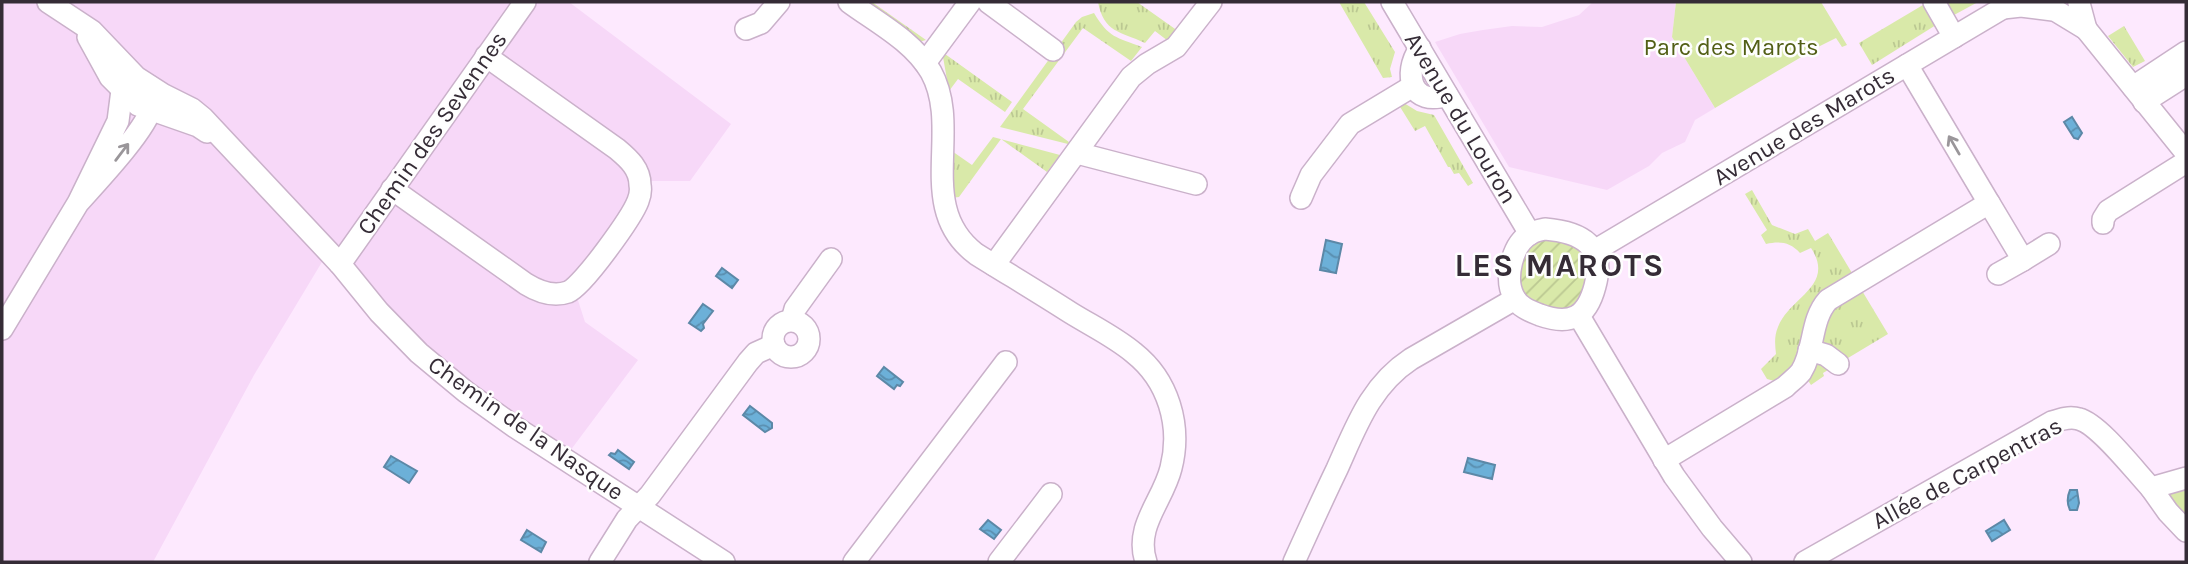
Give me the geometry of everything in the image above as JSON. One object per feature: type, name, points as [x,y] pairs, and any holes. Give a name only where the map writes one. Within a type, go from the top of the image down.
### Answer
[{"type":"street","name":"Chemin de la Nasque","points":[[48,2],[106,44],[123,64],[149,86],[192,109],[203,118],[340,264],[379,312],[428,361],[515,427],[724,562]]},
{"type":"street","name":"Chemin des Sevennes","points":[[340,264],[525,2]]},
{"type":"street","points":[[746,29],[761,23],[779,2]]},
{"type":"street","points":[[849,2],[903,42],[925,63],[934,79],[941,102],[944,196],[948,220],[956,234],[968,247],[995,265],[1135,353],[1157,377],[1166,393],[1174,421],[1174,453],[1167,482],[1143,530],[1143,554],[1146,562]]},
{"type":"street","points":[[925,63],[970,2]]},
{"type":"street","points":[[988,2],[1053,50]]},
{"type":"street","points":[[995,265],[1131,77],[1175,47],[1210,2]]},
{"type":"street","name":"Avenue du Louron","points":[[1392,2],[1530,234]]},
{"type":"street","points":[[1934,2],[1954,37]]},
{"type":"street","points":[[2008,5],[2070,12],[2079,3],[2086,29]]},
{"type":"street","name":"Avenue des Marots","points":[[1594,251],[2008,5]]},
{"type":"street","points":[[2053,8],[2086,29],[2186,153]]},
{"type":"street","name":"Chemin de la Nasque","points":[[77,21],[97,50],[110,77],[138,104],[198,126],[232,149]]},
{"type":"street","points":[[1419,48],[1410,66],[1413,86],[1428,97],[1447,95]]},
{"type":"street","points":[[2138,94],[2186,52]]},
{"type":"street","points":[[393,189],[526,284],[548,293],[567,292],[581,283],[632,213],[639,199],[640,187],[632,162],[486,57]]},
{"type":"street","points":[[1907,65],[2023,260]]},
{"type":"street","points":[[2138,94],[2186,75]]},
{"type":"street","points":[[2,329],[78,203],[118,121],[122,90],[149,86],[152,99],[150,110],[119,156],[78,203]]},
{"type":"street","points":[[1301,198],[1311,175],[1350,124],[1413,86]]},
{"type":"street","points":[[1077,153],[1196,184]]},
{"type":"street","points":[[2103,223],[2108,211],[2186,162]]},
{"type":"street","points":[[1664,460],[1785,387],[1801,370],[1817,317],[1828,300],[1989,204]]},
{"type":"street","points":[[1545,229],[1565,233],[1582,240],[1594,251],[1599,265],[1598,275],[1588,305],[1579,316],[1564,320],[1543,316],[1522,307],[1515,299],[1509,282],[1512,263],[1518,247],[1530,234],[1545,229]]},
{"type":"street","points":[[1998,274],[2049,244]]},
{"type":"street","points":[[792,320],[795,309],[831,259]]},
{"type":"street","points":[[1294,562],[1360,416],[1383,382],[1411,359],[1515,299]]},
{"type":"street","points":[[1579,316],[1664,460],[1693,503],[1741,562]]},
{"type":"street","points":[[792,320],[804,325],[809,343],[803,354],[790,357],[779,353],[774,345],[773,335],[775,329],[785,321],[792,320]]},
{"type":"street","points":[[600,562],[627,519],[650,495],[748,362],[756,353],[774,345]]},
{"type":"street","points":[[1809,349],[1826,355],[1838,364]]},
{"type":"street","points":[[854,562],[1006,362]]},
{"type":"street","name":"Allée de Carpentras","points":[[1805,562],[2052,422],[2068,417],[2093,426],[2151,488],[2186,531]]},
{"type":"street","points":[[2151,488],[2186,478]]},
{"type":"street","points":[[999,562],[1051,494]]},
{"type":"shaded area","points":[[2,2],[569,2],[731,124],[690,181],[640,181],[574,288],[585,322],[638,360],[564,459],[466,392],[328,252],[254,375],[153,562],[2,562]]},
{"type":"shaded area","points":[[1593,2],[1676,2],[1672,37],[1715,108],[1695,120],[1685,142],[1662,153],[1649,166],[1607,190],[1509,167],[1435,42],[1483,30],[1512,26],[1542,27],[1579,15]]},
{"type":"green space","points":[[869,2],[926,40],[919,42],[867,5]]},
{"type":"green space","points":[[1098,2],[1137,2],[1178,31],[1168,41],[1155,31],[1145,43],[1114,30],[1104,20]]},
{"type":"green space","points":[[1339,2],[1364,2],[1395,52],[1390,69],[1392,77],[1383,78]]},
{"type":"green space","name":"Parc des Marots","points":[[1676,2],[1821,2],[1847,45],[1842,47],[1836,38],[1715,108],[1672,37]]},
{"type":"green space","points":[[1928,2],[1936,25],[1872,65],[1859,43]]},
{"type":"green space","points":[[1940,2],[1978,2],[1954,15],[1948,13]]},
{"type":"green space","points":[[1094,13],[1114,36],[1142,47],[1131,61],[1083,28],[1023,109],[1069,142],[1068,144],[1000,127],[1076,22]]},
{"type":"green space","points":[[2124,26],[2145,61],[2133,67],[2108,36]]},
{"type":"green space","points":[[945,54],[1012,102],[1005,112],[958,79],[949,91],[943,57]]},
{"type":"green space","points":[[1399,100],[1417,111],[1434,115],[1473,183],[1468,186],[1459,173],[1454,174],[1448,167],[1425,126],[1415,131],[1397,102]]},
{"type":"green space","points":[[993,137],[1001,139],[959,197],[951,198],[949,149],[972,165]]},
{"type":"green space","points":[[1001,139],[1060,155],[1047,172]]},
{"type":"green space","points":[[1752,190],[1772,225],[1795,234],[1808,229],[1815,241],[1828,233],[1852,273],[1826,288],[1811,304],[1798,361],[1778,382],[1767,379],[1761,369],[1776,354],[1776,334],[1784,317],[1814,282],[1818,272],[1817,261],[1811,248],[1800,253],[1784,243],[1766,244],[1761,235],[1767,230],[1745,194]]},
{"type":"green space","points":[[1553,238],[1580,250],[1591,277],[1577,302],[1561,310],[1528,300],[1519,280],[1520,265],[1527,251],[1537,243]]},
{"type":"green space","points":[[1861,289],[1888,334],[1823,373],[1824,376],[1811,385],[1807,379],[1829,312]]},
{"type":"green space","points":[[2186,484],[2186,517],[2168,498],[2171,491]]},
{"type":"water","points":[[2072,117],[2082,133],[2078,139],[2074,138],[2064,122]]},
{"type":"water","points":[[1326,240],[1342,244],[1336,273],[1320,270]]},
{"type":"water","points":[[722,268],[738,280],[732,288],[716,276]]},
{"type":"water","points":[[703,304],[713,311],[701,331],[689,323]]},
{"type":"water","points":[[884,367],[903,382],[900,386],[897,385],[894,389],[877,376]]},
{"type":"water","points":[[750,406],[772,423],[772,428],[765,432],[743,415]]},
{"type":"water","points":[[618,450],[634,462],[629,469],[609,455]]},
{"type":"water","points":[[391,456],[417,471],[409,483],[384,467]]},
{"type":"water","points":[[1468,458],[1495,465],[1492,479],[1464,472]]},
{"type":"water","points":[[2070,490],[2077,490],[2077,510],[2069,508]]},
{"type":"water","points":[[988,520],[1001,530],[994,539],[980,529]]},
{"type":"water","points":[[2004,520],[2010,530],[1992,541],[1986,531]]},
{"type":"water","points":[[527,530],[546,542],[541,552],[521,540]]},
{"type":"district","name":"LES MAROTS","points":[[1560,265]]}]
